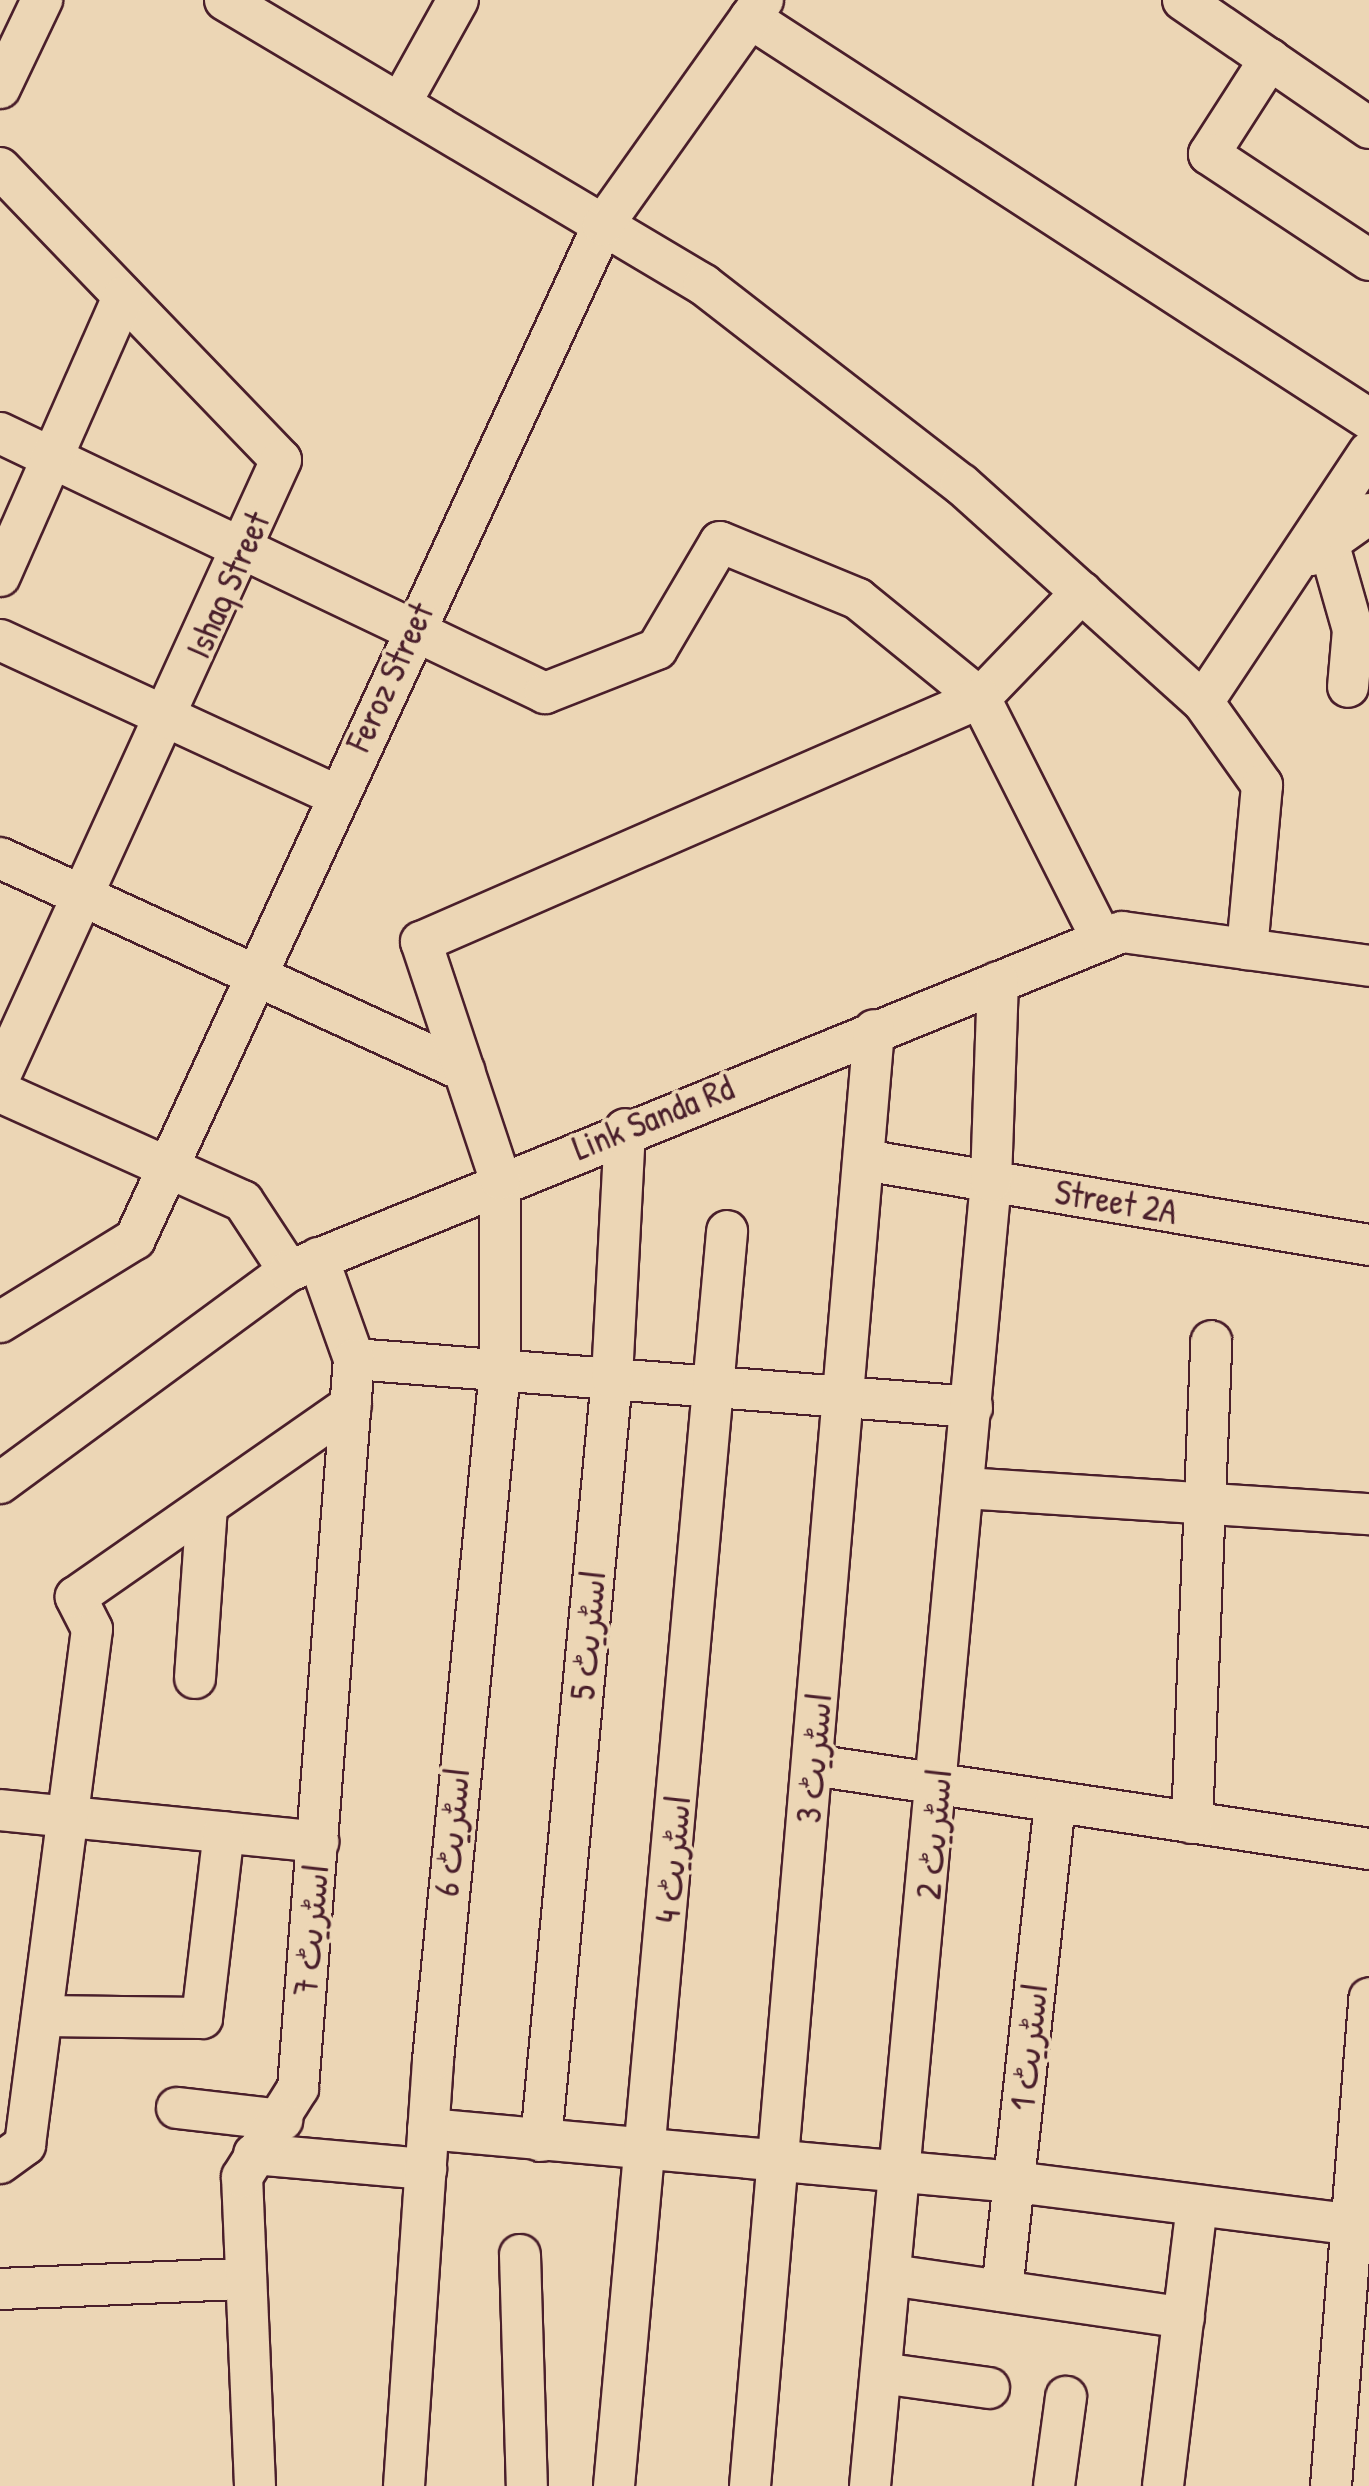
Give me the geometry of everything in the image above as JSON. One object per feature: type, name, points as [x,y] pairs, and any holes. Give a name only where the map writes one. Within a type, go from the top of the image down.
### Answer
[{"type":"street","points":[[0,88],[42,0]]},
{"type":"street","points":[[225,0],[704,285],[961,484],[1203,702],[1262,785],[1248,949]]},
{"type":"street","points":[[400,104],[458,0]]},
{"type":"street","points":[[1183,0],[1369,128]]},
{"type":"street","points":[[756,9],[1369,419]]},
{"type":"street","name":"Feroz Street","points":[[6,1313],[136,1239],[413,627],[603,225],[756,9]]},
{"type":"street","points":[[1270,59],[1209,154],[1369,260]]},
{"type":"street","name":"Ishaq Street","points":[[0,168],[281,460],[248,550],[0,1076]]},
{"type":"street","points":[[0,576],[124,297]]},
{"type":"street","points":[[0,433],[545,693],[657,649],[712,548],[730,542],[858,599],[980,698],[1102,940]]},
{"type":"street","points":[[1203,702],[1369,452]]},
{"type":"street","points":[[1291,570],[1369,514]]},
{"type":"street","points":[[1328,542],[1353,630],[1348,688]]},
{"type":"street","points":[[980,698],[1082,592]]},
{"type":"street","points":[[0,640],[336,795]]},
{"type":"street","name":"اسٹریٹ 6","points":[[404,2486],[428,2129],[500,1370],[500,1179],[420,942],[980,698]]},
{"type":"street","points":[[0,858],[464,1071]]},
{"type":"street","name":"Link Sanda Rd","points":[[0,1483],[303,1265],[500,1179],[1122,932],[1369,966]]},
{"type":"street","name":"اسٹریٹ 2","points":[[870,2486],[940,1778],[972,1407],[991,1181],[998,982]]},
{"type":"street","name":"اسٹریٹ 3","points":[[750,2486],[874,1030]]},
{"type":"street","points":[[0,1092],[167,1170],[244,1201],[303,1265],[354,1358],[972,1407]]},
{"type":"street","name":"اسٹریٹ 5","points":[[542,2141],[612,1378],[626,1129]]},
{"type":"street","name":"Street 2A","points":[[864,1160],[1369,1245]]},
{"type":"street","name":"اسٹریٹ 4","points":[[614,2486],[727,1231]]},
{"type":"street","points":[[1192,1822],[1211,1341]]},
{"type":"street","name":"اسٹریٹ 7","points":[[254,2486],[242,2279],[242,2178],[254,2154],[282,2120],[298,2088],[354,1358]]},
{"type":"street","points":[[0,2163],[25,2145],[92,1629],[76,1596],[351,1406]]},
{"type":"street","points":[[964,1488],[1369,1514]]},
{"type":"street","points":[[196,1678],[207,1506]]},
{"type":"street","points":[[813,1766],[940,1778],[1054,1802],[1369,1848]]},
{"type":"street","name":"اسٹریٹ 1","points":[[1002,2291],[1054,1802]]},
{"type":"street","points":[[0,1810],[318,1842]]},
{"type":"street","points":[[42,2016],[202,2018],[224,1832]]},
{"type":"street","points":[[1331,2486],[1348,2224],[1369,1998]]},
{"type":"street","points":[[177,2108],[282,2120]]},
{"type":"street","points":[[428,2129],[1015,2182],[1348,2224]]},
{"type":"street","points":[[254,2154],[426,2169]]},
{"type":"street","points":[[1163,2486],[1198,2206]]},
{"type":"street","points":[[520,2255],[527,2486]]},
{"type":"street","points":[[891,2275],[1184,2318]]},
{"type":"street","points":[[0,2289],[242,2279]]},
{"type":"street","points":[[882,2373],[989,2388]]},
{"type":"street","points":[[1054,2486],[1066,2397]]}]
